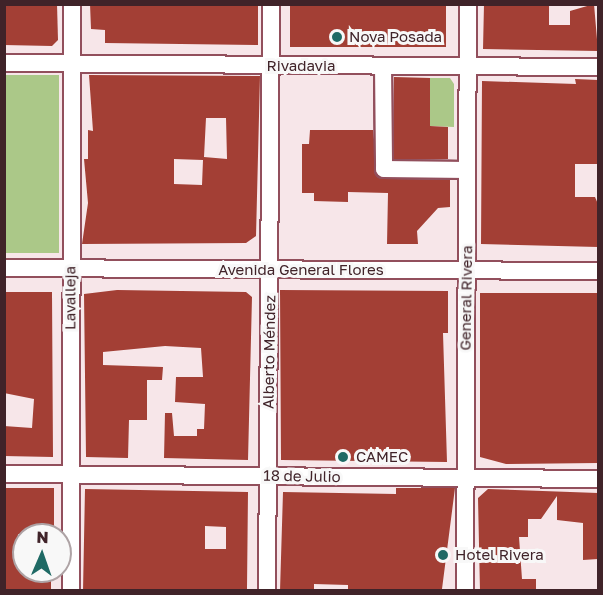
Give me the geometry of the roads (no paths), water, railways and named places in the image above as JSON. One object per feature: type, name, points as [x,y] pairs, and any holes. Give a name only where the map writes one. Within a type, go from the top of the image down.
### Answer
[{"type":"street","name":"Lavalleja","points":[[71,591],[69,474],[72,4]]},
{"type":"street","name":"Alberto Méndez","points":[[267,591],[271,4]]},
{"type":"street","name":"General Rivera","points":[[465,591],[468,4]]},
{"type":"street","name":"Rivadavia","points":[[4,63],[598,67]]},
{"type":"street","points":[[384,66],[384,169],[467,170]]},
{"type":"street","name":"Avenida General Flores","points":[[4,268],[598,271]]},
{"type":"street","name":"18 de Julio","points":[[4,474],[598,479]]},
{"type":"place","name":"Nova Posada","points":[[337,37]]},
{"type":"place","name":"CAMEC","points":[[343,457]]},
{"type":"place","name":"Hotel Rivera","points":[[443,555]]}]
